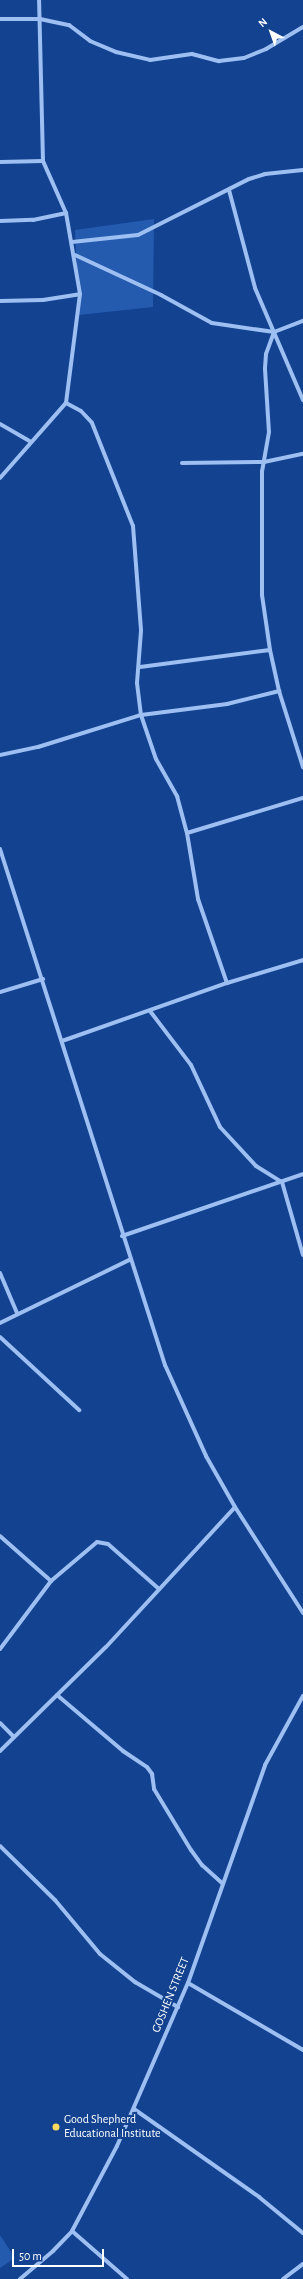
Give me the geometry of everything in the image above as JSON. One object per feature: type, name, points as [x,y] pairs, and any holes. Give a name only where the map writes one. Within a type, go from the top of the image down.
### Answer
[{"type":"street","points":[[0,478],[30,441],[66,403],[80,294],[75,255],[66,213],[43,161],[39,0]]},
{"type":"street","points":[[0,19],[40,19],[69,26],[90,41],[116,52],[150,60],[192,54],[219,61],[244,58],[266,49],[303,27]]},
{"type":"street","points":[[0,162],[43,161]]},
{"type":"street","points":[[72,242],[138,235],[265,174],[303,170]]},
{"type":"street","points":[[229,190],[256,288],[303,400]]},
{"type":"street","points":[[0,221],[28,221],[66,213]]},
{"type":"street","points":[[75,255],[161,295],[212,323],[274,332],[303,322]]},
{"type":"street","points":[[0,300],[44,300],[80,294]]},
{"type":"street","points":[[274,332],[266,354],[269,432],[264,462],[262,595],[270,650],[279,691],[303,767]]},
{"type":"street","points":[[66,403],[81,411],[92,423],[132,526],[139,585],[140,667],[137,683],[141,715],[156,759],[177,796],[186,833],[198,899],[227,983]]},
{"type":"street","points":[[0,424],[30,441]]},
{"type":"street","points":[[182,463],[264,462],[303,454]]},
{"type":"street","points":[[140,667],[270,650]]},
{"type":"street","points":[[0,755],[38,747],[141,715],[227,704],[279,691]]},
{"type":"street","points":[[186,833],[303,798]]},
{"type":"street","points":[[0,848],[62,1041],[129,1260],[179,1400],[191,1427],[235,1507],[303,1613]]},
{"type":"street","points":[[62,1041],[227,983],[303,960]]},
{"type":"street","points":[[0,992],[42,979]]},
{"type":"street","points":[[150,1011],[191,1065],[220,1127],[256,1166],[282,1182],[303,1255]]},
{"type":"street","points":[[122,1236],[303,1174]]},
{"type":"street","points":[[0,1323],[17,1313],[129,1260]]},
{"type":"street","points":[[0,1273],[17,1313]]},
{"type":"street","points":[[0,1337],[79,1410]]},
{"type":"street","points":[[0,1751],[13,1736],[56,1695],[159,1589],[235,1507]]},
{"type":"street","points":[[0,1536],[51,1581]]},
{"type":"street","points":[[0,1649],[51,1581],[97,1542],[102,1541],[159,1589]]},
{"type":"street","points":[[56,1695],[123,1751],[147,1767],[152,1774],[154,1788],[191,1850],[202,1865],[223,1884]]},
{"type":"street","name":"GOSHEN STREET","points":[[20,2279],[53,2251],[72,2231],[117,2146],[188,1983],[265,1765],[303,1696]]},
{"type":"street","points":[[0,1723],[13,1736]]},
{"type":"street","points":[[0,1846],[55,1900],[100,1954],[135,1982],[178,2007]]},
{"type":"street","points":[[188,1983],[303,2049]]},
{"type":"street","points":[[134,2109],[259,2197],[303,2233]]},
{"type":"street","points":[[72,2231],[127,2279]]},
{"type":"street","points":[[283,2279],[303,2264]]},
{"type":"shaded area","points":[[154,219],[153,307],[79,315],[75,230]]},
{"type":"shaded area","points":[[0,2235],[15,2258],[0,2268]]},
{"type":"place","name":"Good Shepherd Educational Institute","points":[[56,2127]]}]
